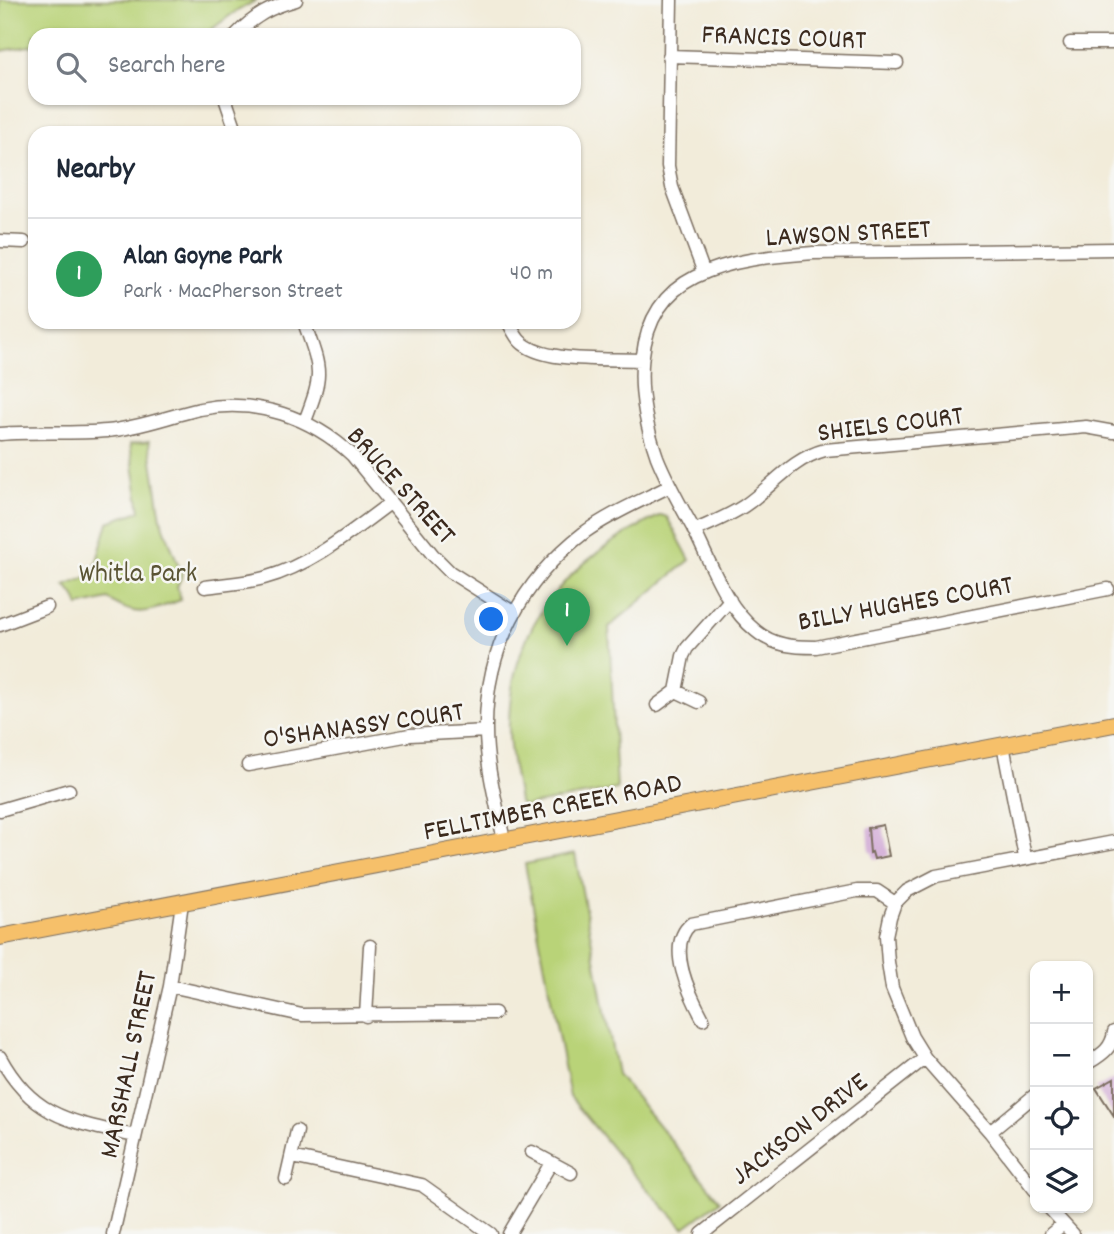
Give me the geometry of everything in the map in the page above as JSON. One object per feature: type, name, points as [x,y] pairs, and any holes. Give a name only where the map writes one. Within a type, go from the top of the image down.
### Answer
[{"type":"main road","name":"FELLTIMBER CREEK ROAD","points":[[0,937],[1114,724]]},
{"type":"street","points":[[242,28],[266,10],[296,0]]},
{"type":"street","points":[[671,0],[668,166],[704,273]]},
{"type":"street","points":[[1070,43],[1114,43]]},
{"type":"street","name":"FRANCIS COURT","points":[[669,55],[897,64]]},
{"type":"street","points":[[227,105],[235,126]]},
{"type":"street","points":[[0,241],[24,242]]},
{"type":"street","name":"LAWSON STREET","points":[[670,486],[648,426],[642,360],[651,324],[661,306],[675,291],[704,273],[740,262],[813,253],[1114,249]]},
{"type":"street","points":[[305,421],[318,387],[320,371],[306,329]]},
{"type":"street","points":[[512,329],[519,340],[534,351],[552,356],[642,360]]},
{"type":"street","name":"BRUCE STREET","points":[[0,434],[108,431],[221,407],[274,411],[305,421],[352,456],[450,572],[513,612]]},
{"type":"street","name":"SHIELS COURT","points":[[694,531],[746,505],[795,463],[825,450],[1086,427],[1114,432]]},
{"type":"street","points":[[504,841],[486,731],[491,675],[499,645],[513,612],[548,565],[580,537],[615,514],[670,486]]},
{"type":"street","name":"BILLY HUGHES COURT","points":[[670,486],[742,618],[757,633],[776,643],[816,647],[1108,589]]},
{"type":"street","points":[[205,587],[254,581],[286,570],[327,548],[390,503]]},
{"type":"street","points":[[657,705],[676,691],[687,648],[730,600]]},
{"type":"street","points":[[0,625],[47,607]]},
{"type":"street","points":[[676,691],[699,702]]},
{"type":"street","name":"O'SHANASSY COURT","points":[[248,765],[410,735],[486,731]]},
{"type":"street","points":[[1003,745],[1025,857]]},
{"type":"street","points":[[0,810],[69,790]]},
{"type":"street","points":[[1030,1184],[990,1132],[925,1058],[905,1025],[892,988],[886,936],[895,903],[907,891],[936,876],[1114,842]]},
{"type":"street","points":[[703,1019],[688,993],[679,951],[680,937],[691,924],[864,890],[877,891],[895,903]]},
{"type":"street","name":"MARSHALL STREET","points":[[113,1234],[170,985],[182,903]]},
{"type":"street","points":[[366,1016],[370,946]]},
{"type":"street","points":[[170,985],[302,1015],[495,1013]]},
{"type":"street","points":[[1093,1060],[1107,1050],[1114,1032]]},
{"type":"street","points":[[0,1057],[19,1088],[53,1114],[76,1123],[135,1136]]},
{"type":"street","name":"JACKSON DRIVE","points":[[702,1234],[925,1058]]},
{"type":"street","points":[[990,1132],[1030,1099]]},
{"type":"street","points":[[286,1179],[297,1131]]},
{"type":"street","points":[[532,1152],[571,1174]]},
{"type":"street","points":[[292,1157],[422,1185],[491,1234]]},
{"type":"street","points":[[509,1234],[551,1163]]},
{"type":"street","points":[[1053,1213],[1073,1234]]},
{"type":"street","points":[[1051,1234],[1062,1225]]},
{"type":"green space","points":[[0,0],[257,0],[213,28],[28,28],[28,46],[1,51]]},
{"type":"green space","name":"Whitla Park","points":[[149,441],[161,519],[182,575],[177,587],[181,600],[144,612],[128,610],[108,599],[79,606],[74,595],[65,586],[93,575],[108,522],[140,511],[130,444]]},
{"type":"green space","points":[[661,515],[667,517],[690,560],[609,627],[617,789],[524,806],[519,802],[509,722],[512,685],[521,652],[535,622],[553,596],[575,572],[600,551]]},
{"type":"green space","points":[[575,854],[617,1074],[720,1201],[684,1228],[635,1176],[570,1097],[525,864]]},
{"type":"building","points":[[883,825],[889,856],[874,859],[872,852],[870,853],[868,828]]},
{"type":"building","points":[[1114,1078],[1114,1116],[1096,1088]]},
{"type":"place","name":"Alan Goyne Park","points":[[567,646]]}]
